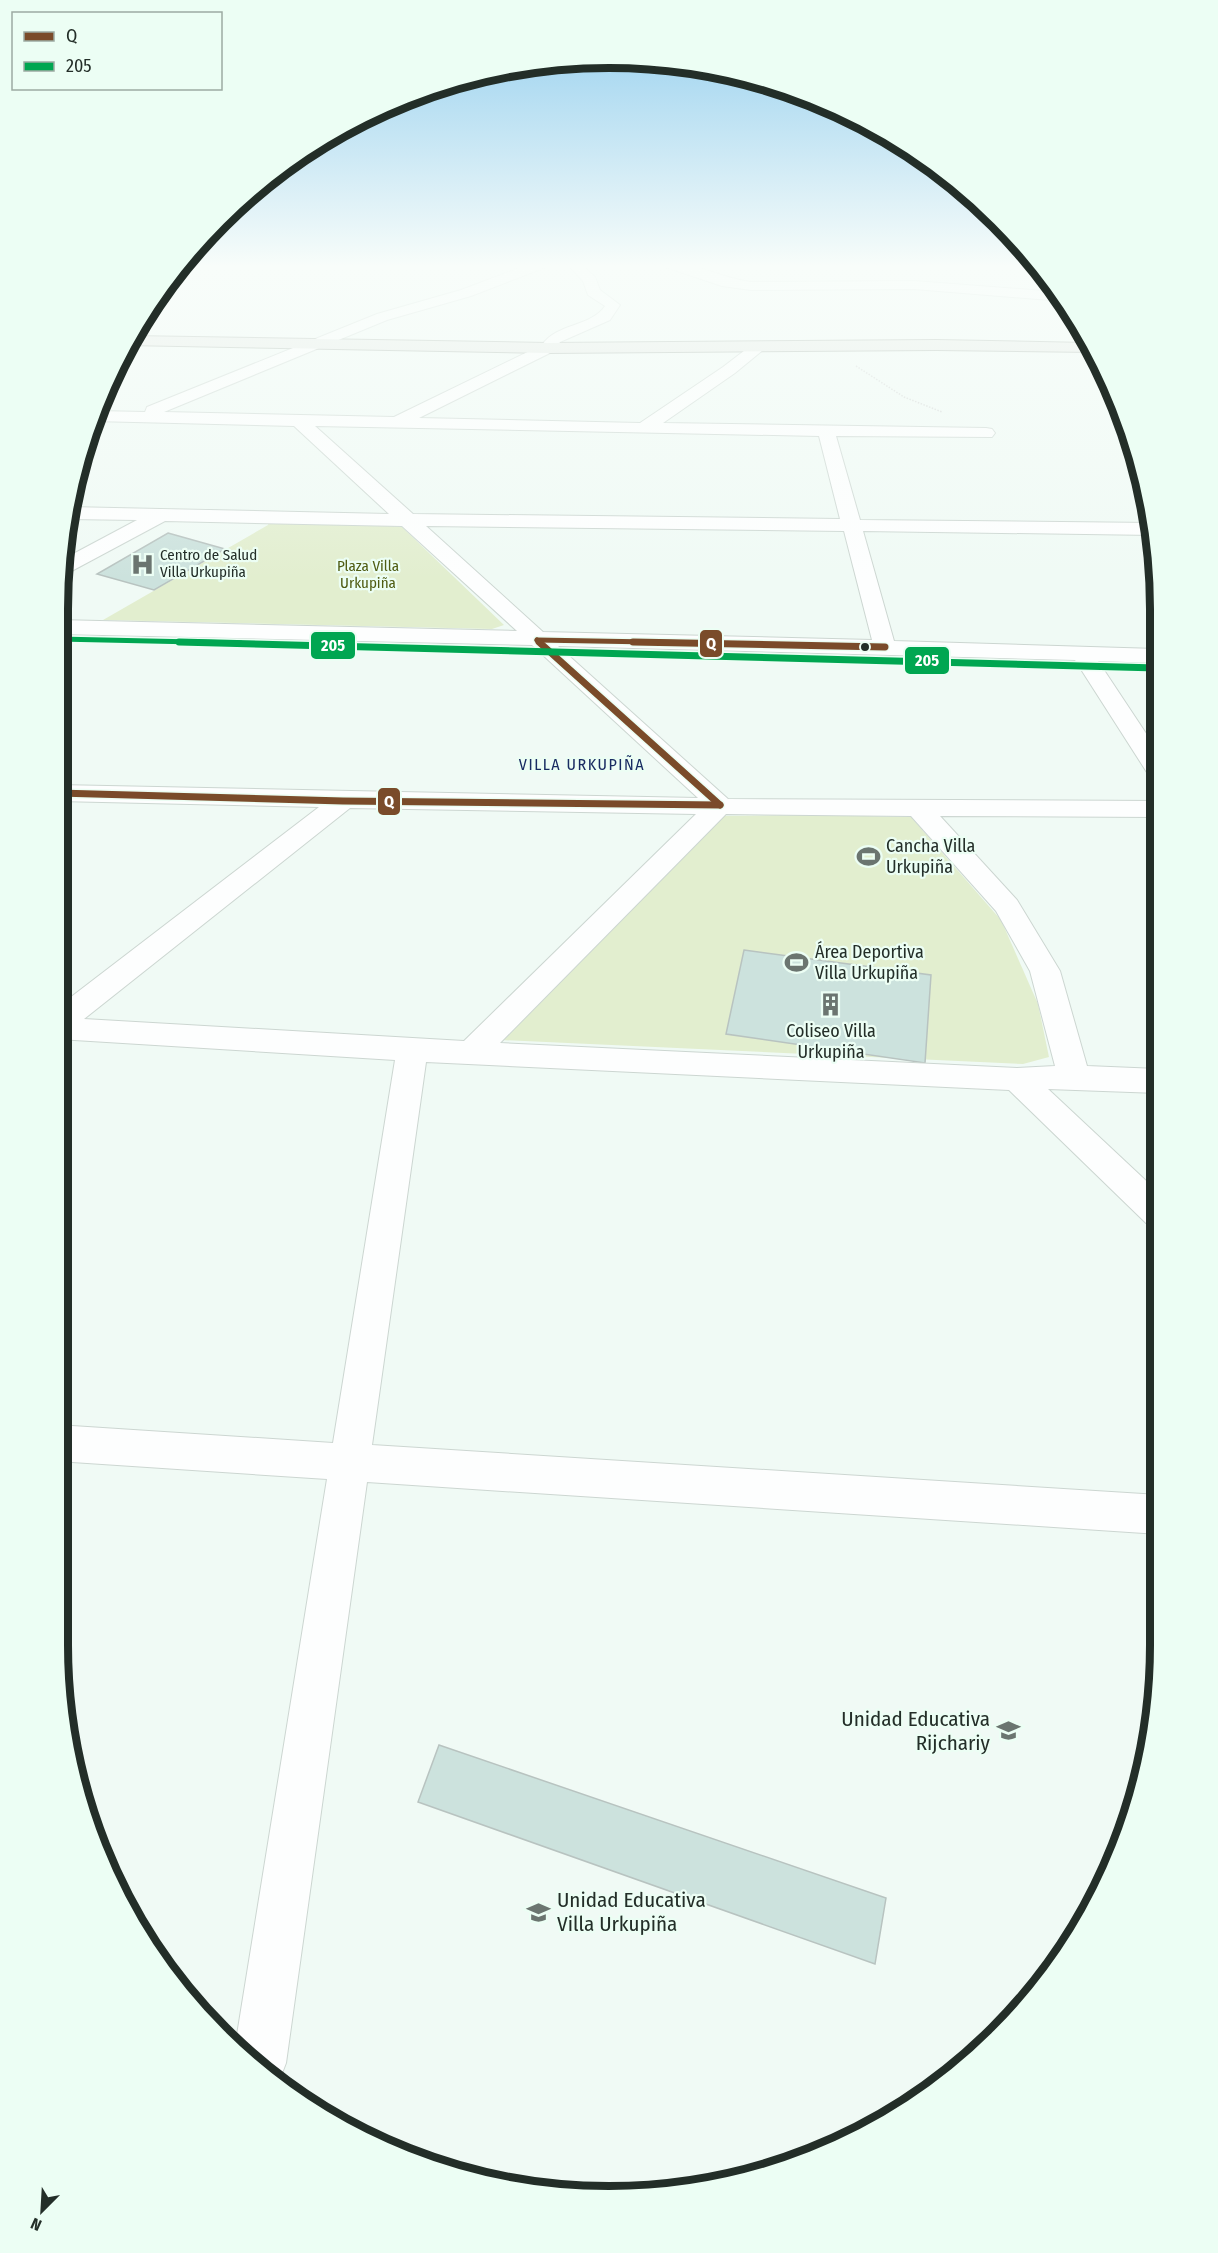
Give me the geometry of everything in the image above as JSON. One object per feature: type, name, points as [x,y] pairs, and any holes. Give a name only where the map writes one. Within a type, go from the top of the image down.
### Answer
[{"type":"street","points":[[140,416],[256,369]]},
{"type":"street","points":[[396,422],[505,369]]},
{"type":"street","points":[[644,428],[730,369]]},
{"type":"street","points":[[103,416],[986,433]]},
{"type":"street","points":[[299,421],[720,805]]},
{"type":"street","points":[[826,431],[885,647]]},
{"type":"street","points":[[76,513],[408,520],[1144,529]]},
{"type":"street","points":[[70,564],[160,515]]},
{"type":"street","points":[[68,627],[885,647],[1150,656]]},
{"type":"street","points":[[1082,654],[1150,759]]},
{"type":"street","points":[[68,793],[342,801],[919,809],[1150,816]]},
{"type":"street","points":[[68,1015],[342,801]]},
{"type":"street","points":[[473,1051],[720,805]]},
{"type":"street","points":[[919,809],[1007,906],[1045,971],[1074,1077]]},
{"type":"street","points":[[68,1029],[412,1050],[473,1051],[1017,1079],[1074,1077],[1150,1081]]},
{"type":"street","points":[[261,2058],[412,1050]]},
{"type":"street","points":[[1017,1079],[1150,1206]]},
{"type":"street","points":[[68,1444],[1150,1514]]},
{"type":"path","points":[[863,369],[904,397],[986,433]]},
{"type":"green space","name":"Plaza Villa Urkupiña","points":[[269,521],[389,523],[402,527],[504,625],[492,629],[103,620],[268,525]]},
{"type":"green space","name":"Área Deportiva Villa Urkupiña","points":[[713,816],[911,817],[1001,920],[1038,1004],[1049,1057],[1023,1064],[501,1040]]},
{"type":"building","name":"Centro de Salud Villa Urkupiña","points":[[168,533],[225,549],[154,590],[97,574]]},
{"type":"building","name":"Coliseo Villa Urkupiña","points":[[744,950],[931,975],[925,1063],[726,1034]]},
{"type":"building","points":[[439,1745],[886,1898],[875,1964],[418,1802]]},
{"type":"transit line","name":"205","points":[[68,639],[1150,668]]},
{"type":"transit line","name":"Q","points":[[537,640],[885,647]]},
{"type":"transit line","name":"Q","points":[[537,640],[720,805]]},
{"type":"transit line","name":"Q","points":[[68,793],[343,801],[720,805]]},
{"type":"place","name":"Centro de Salud Villa Urkupiña","points":[[142,564]]},
{"type":"place","name":"Cancha Villa Urkupiña","points":[[868,856]]},
{"type":"place","name":"Área Deportiva Villa Urkupiña","points":[[797,962]]},
{"type":"place","name":"Coliseo Villa Urkupiña","points":[[831,1005]]},
{"type":"place","name":"Unidad Educativa Rijchariy","points":[[1008,1731]]},
{"type":"place","name":"Unidad Educativa Villa Urkupiña","points":[[539,1912]]},
{"type":"district","name":"VILLA URKUPIÑA","points":[[582,764]]}]
